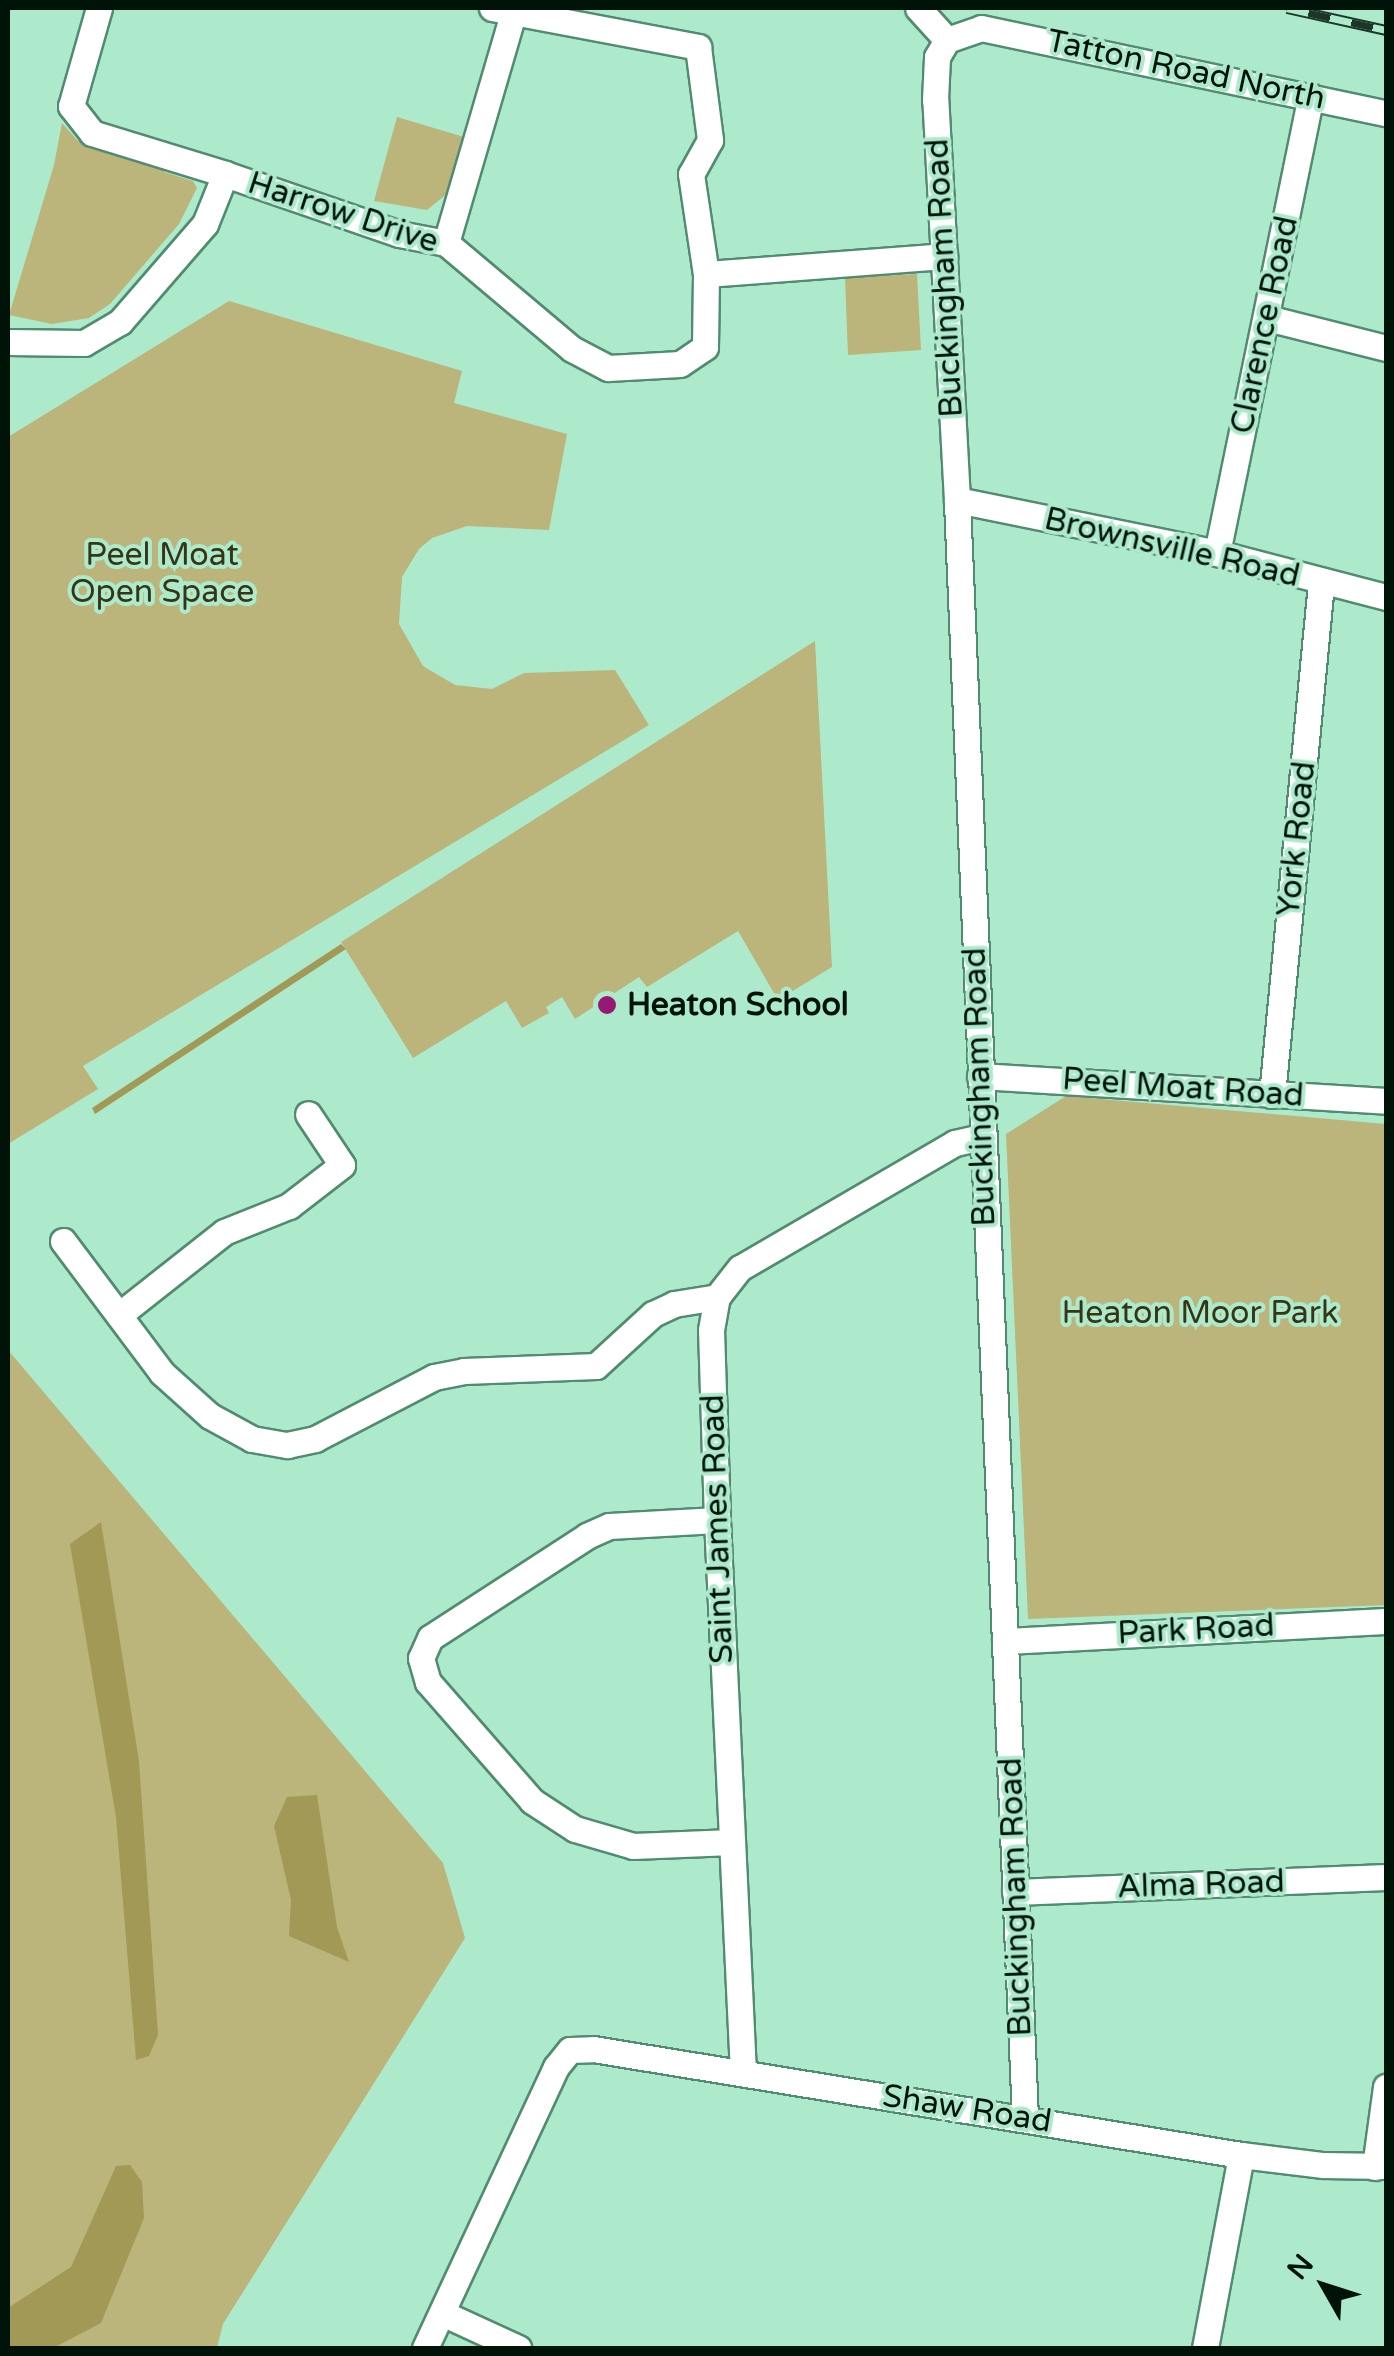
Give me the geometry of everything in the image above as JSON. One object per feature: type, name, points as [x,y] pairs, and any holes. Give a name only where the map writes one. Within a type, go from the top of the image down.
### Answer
[{"type":"street","points":[[99,8],[71,106],[92,133],[225,174]]},
{"type":"street","points":[[918,8],[942,48]]},
{"type":"street","points":[[446,243],[503,10],[698,48],[710,140],[691,174],[706,274],[944,256]]},
{"type":"street","name":"Tatton Road North","points":[[942,48],[981,28],[1386,113]]},
{"type":"street","name":"Buckingham Road","points":[[942,48],[934,100],[957,500],[1025,2118]]},
{"type":"street","name":"Clarence Road","points":[[1217,554],[1311,97]]},
{"type":"street","name":"Harrow Drive","points":[[8,342],[84,343],[120,322],[204,224],[225,174],[400,234],[446,243],[572,349],[608,368],[680,364],[705,346],[706,274]]},
{"type":"street","points":[[1267,318],[1386,348]]},
{"type":"street","name":"Brownsville Road","points":[[957,500],[1217,554],[1321,584],[1386,597]]},
{"type":"street","name":"York Road","points":[[1272,1095],[1321,584]]},
{"type":"street","name":"Peel Moat Road","points":[[980,1076],[1386,1101]]},
{"type":"street","points":[[119,1315],[224,1232],[289,1206],[342,1165],[308,1114]]},
{"type":"street","points":[[63,1241],[162,1373],[210,1416],[252,1439],[286,1445],[315,1438],[434,1377],[464,1371],[596,1366],[653,1314],[674,1304],[718,1297],[740,1268],[955,1143],[982,1137]]},
{"type":"street","name":"Saint James Road","points":[[718,1297],[711,1330],[717,1520],[743,2074]]},
{"type":"street","points":[[717,1520],[610,1526],[587,1536],[430,1638],[421,1658],[428,1682],[532,1801],[576,1829],[633,1846],[732,1842]]},
{"type":"street","name":"Park Road","points":[[1005,1642],[1386,1621]]},
{"type":"street","name":"Alma Road","points":[[1015,1892],[1386,1878]]},
{"type":"street","name":"Shaw Road","points":[[442,2313],[556,2067],[570,2050],[593,2049],[1322,2166],[1381,2166]]},
{"type":"street","points":[[1381,2166],[1386,2086]]},
{"type":"street","points":[[1206,2348],[1241,2154]]},
{"type":"street","points":[[426,2348],[442,2313],[518,2348]]},
{"type":"green space","points":[[397,117],[464,137],[449,192],[427,210],[374,201]]},
{"type":"green space","points":[[62,123],[77,140],[164,168],[164,172],[193,181],[197,188],[179,224],[110,304],[89,318],[52,324],[9,315],[54,165]]},
{"type":"green space","points":[[917,274],[921,350],[848,355],[845,278]]},
{"type":"green space","name":"Peel Moat Open Space","points":[[229,301],[462,371],[454,403],[567,434],[549,530],[467,526],[432,538],[419,549],[402,577],[399,624],[423,666],[455,685],[492,689],[524,673],[615,670],[649,725],[83,1066],[98,1089],[8,1144],[8,437]]},
{"type":"green space","points":[[815,641],[832,967],[778,1000],[738,931],[647,987],[639,977],[575,1019],[562,997],[546,1007],[549,1013],[522,1028],[506,1001],[413,1058],[341,942]]},
{"type":"green space","name":"Heaton Moor Park","points":[[1066,1096],[1386,1124],[1386,1605],[1028,1619],[1006,1134]]},
{"type":"green space","points":[[8,1350],[443,1863],[465,1938],[223,2324],[217,2348],[8,2348]]},
{"type":"shaded area","points":[[341,944],[346,949],[95,1114],[92,1108]]},
{"type":"shaded area","points":[[101,1522],[139,1761],[158,2035],[149,2056],[136,2060],[116,1817],[70,1544]]},
{"type":"shaded area","points":[[317,1795],[337,1927],[349,1962],[289,1936],[291,1900],[274,1826],[287,1797]]},
{"type":"shaded area","points":[[130,2165],[142,2182],[144,2218],[101,2323],[53,2348],[8,2348],[8,2308],[71,2267],[116,2166]]},
{"type":"railway","points":[[1287,8],[1386,30]]},
{"type":"place","name":"Heaton School","points":[[607,1005]]}]
